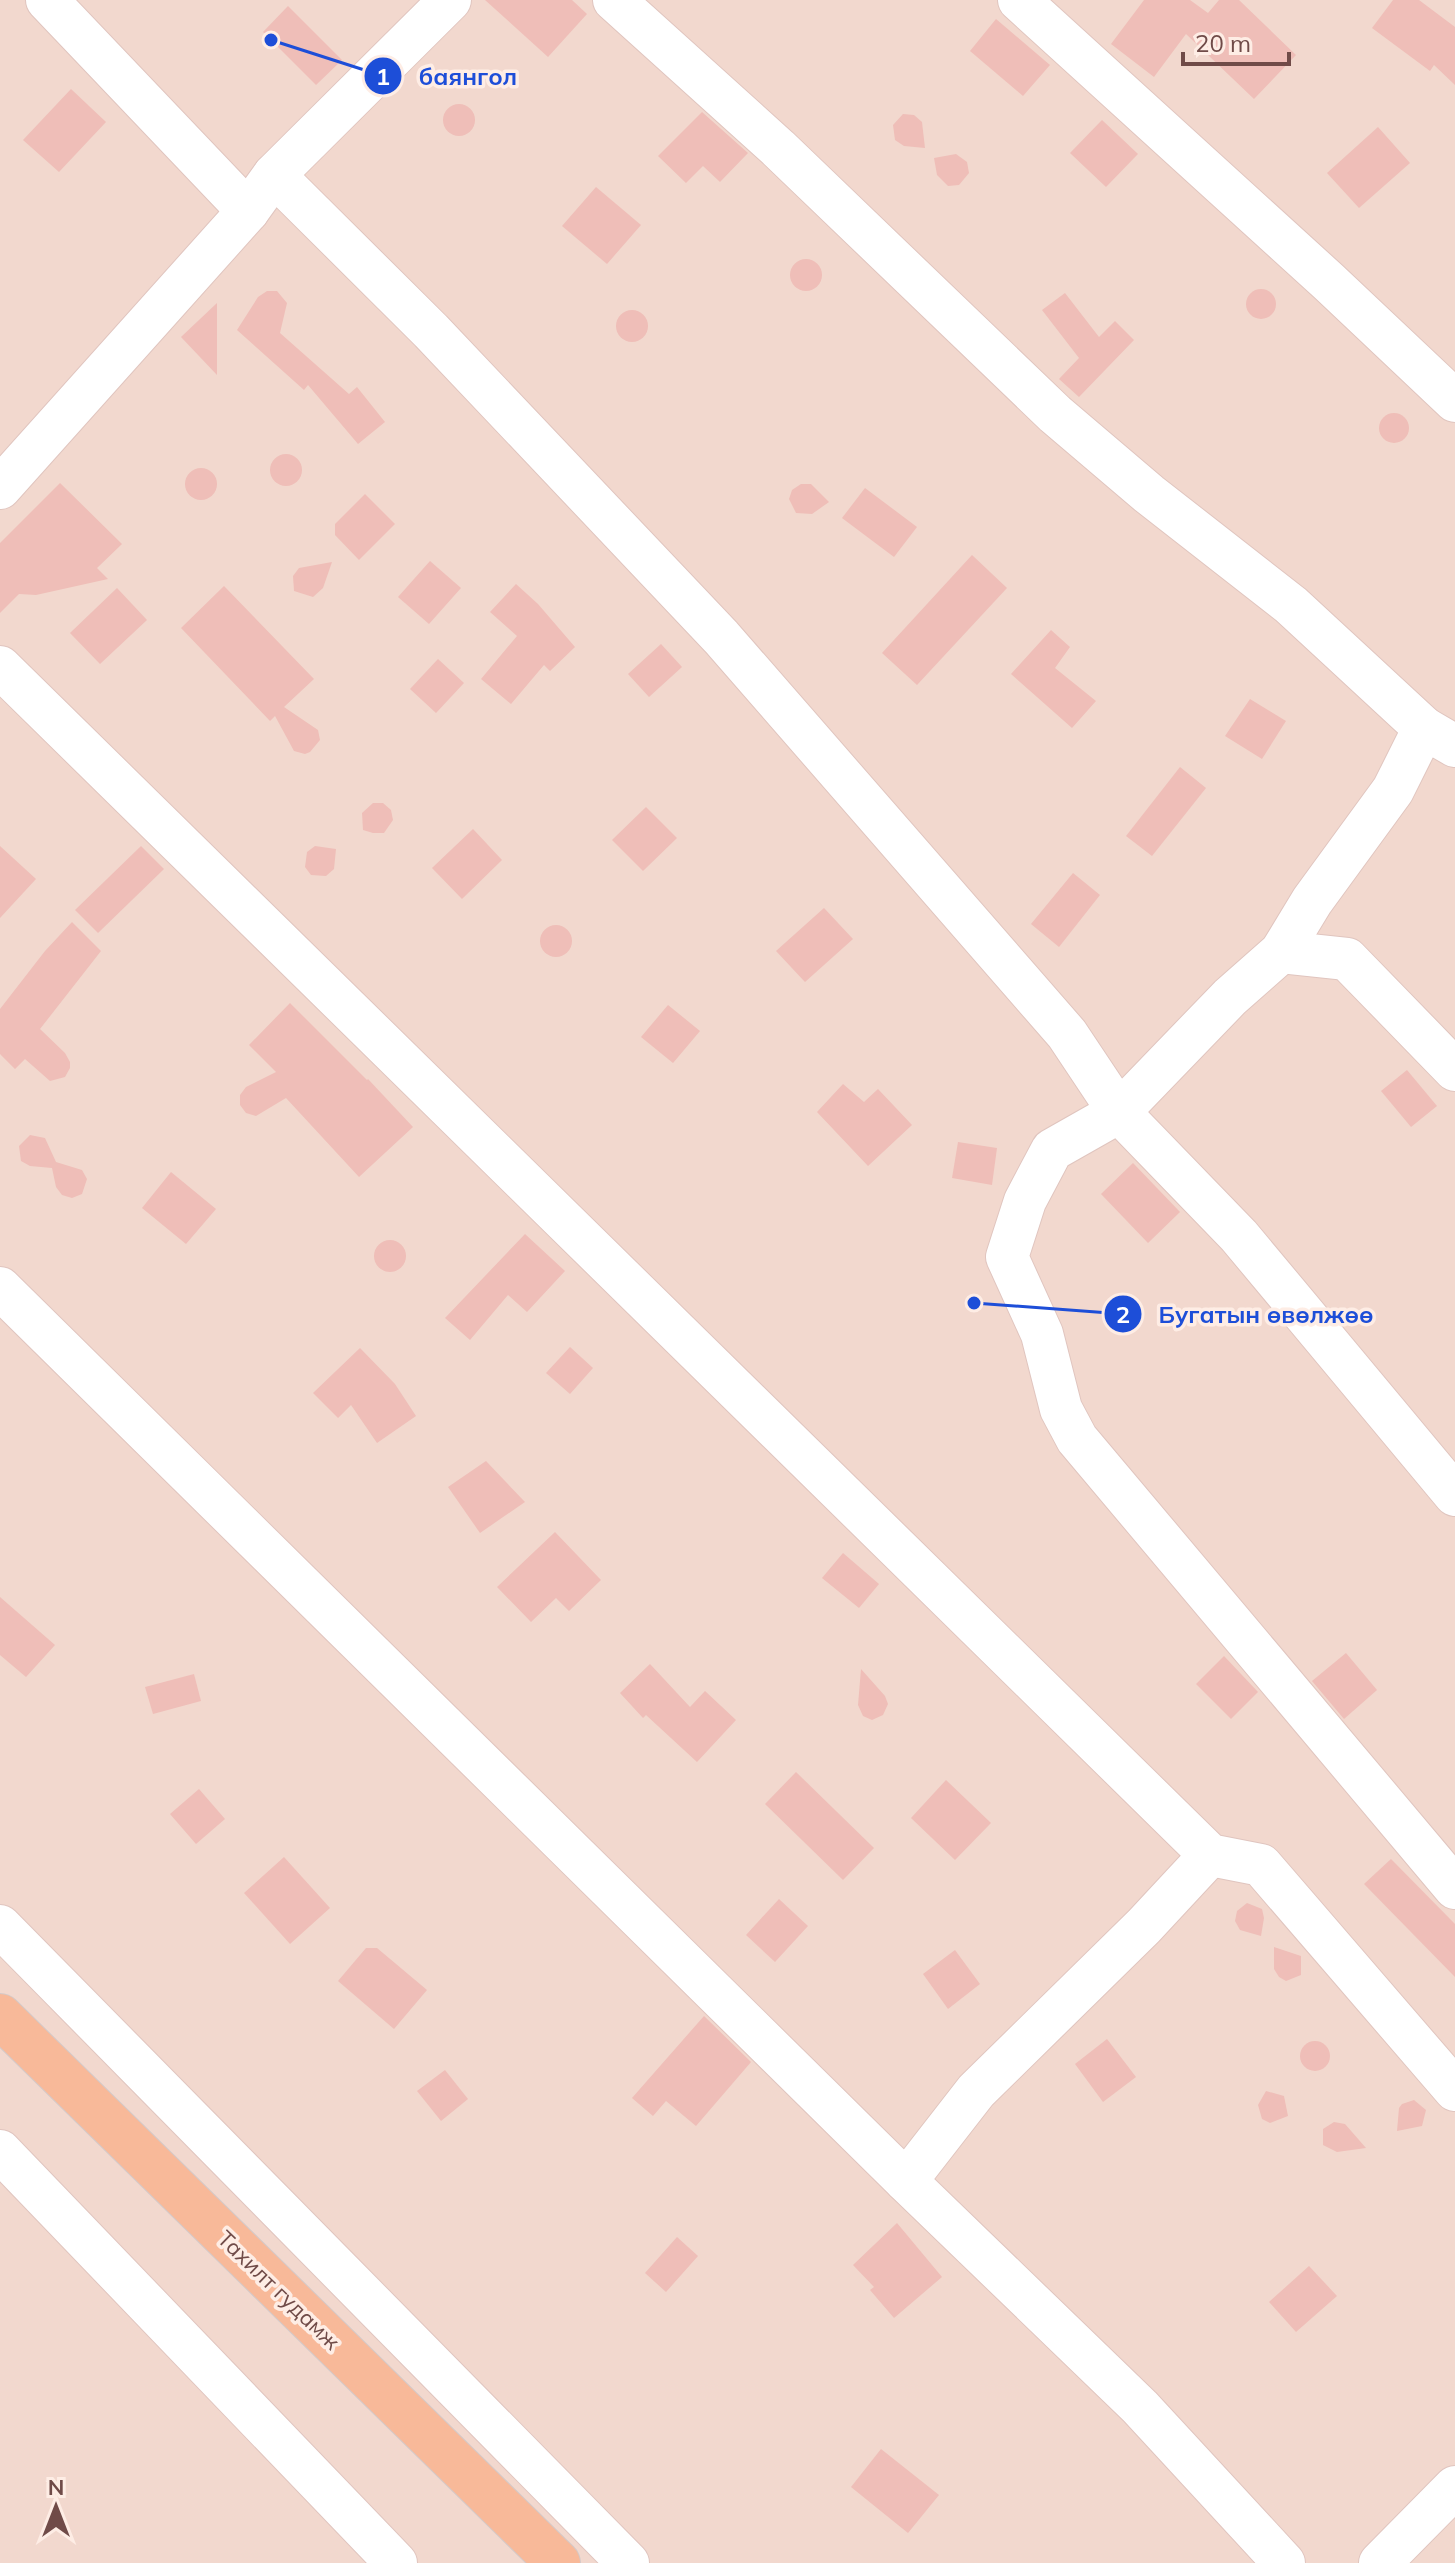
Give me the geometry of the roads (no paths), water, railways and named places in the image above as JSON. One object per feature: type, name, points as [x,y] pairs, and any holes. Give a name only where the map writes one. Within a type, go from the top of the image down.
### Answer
[{"type":"main road","name":"Тахилт гудамж","points":[[0,2016],[558,2563]]},
{"type":"street","points":[[47,0],[248,211]]},
{"type":"street","points":[[0,488],[248,211],[274,175],[450,0]]},
{"type":"street","points":[[614,0],[778,148],[1055,414],[1149,494],[1291,605],[1440,737],[1393,790],[1312,901],[1281,952],[1230,997],[1119,1112],[1052,1150],[1025,1201],[1007,1257],[1042,1334],[1061,1409],[1077,1439],[1455,1888]]},
{"type":"street","points":[[1019,0],[1455,401]]},
{"type":"street","points":[[274,175],[431,331],[721,637],[1067,1034],[1119,1112],[1239,1236],[1455,1495]]},
{"type":"street","points":[[0,667],[1210,1855],[1261,1865],[1455,2090]]},
{"type":"street","points":[[1281,952],[1347,959],[1455,1070]]},
{"type":"street","points":[[0,1288],[906,2181],[1140,2407],[1284,2563]]},
{"type":"street","points":[[906,2181],[976,2091],[1144,1926],[1210,1855]]},
{"type":"street","points":[[0,1926],[628,2563]]},
{"type":"street","points":[[0,2151],[396,2563]]},
{"type":"street","points":[[1380,2563],[1455,2487]]},
{"type":"place","name":"баянгол","points":[[271,40]]},
{"type":"place","name":"Бугатын өвөлжөө","points":[[974,1303]]}]
